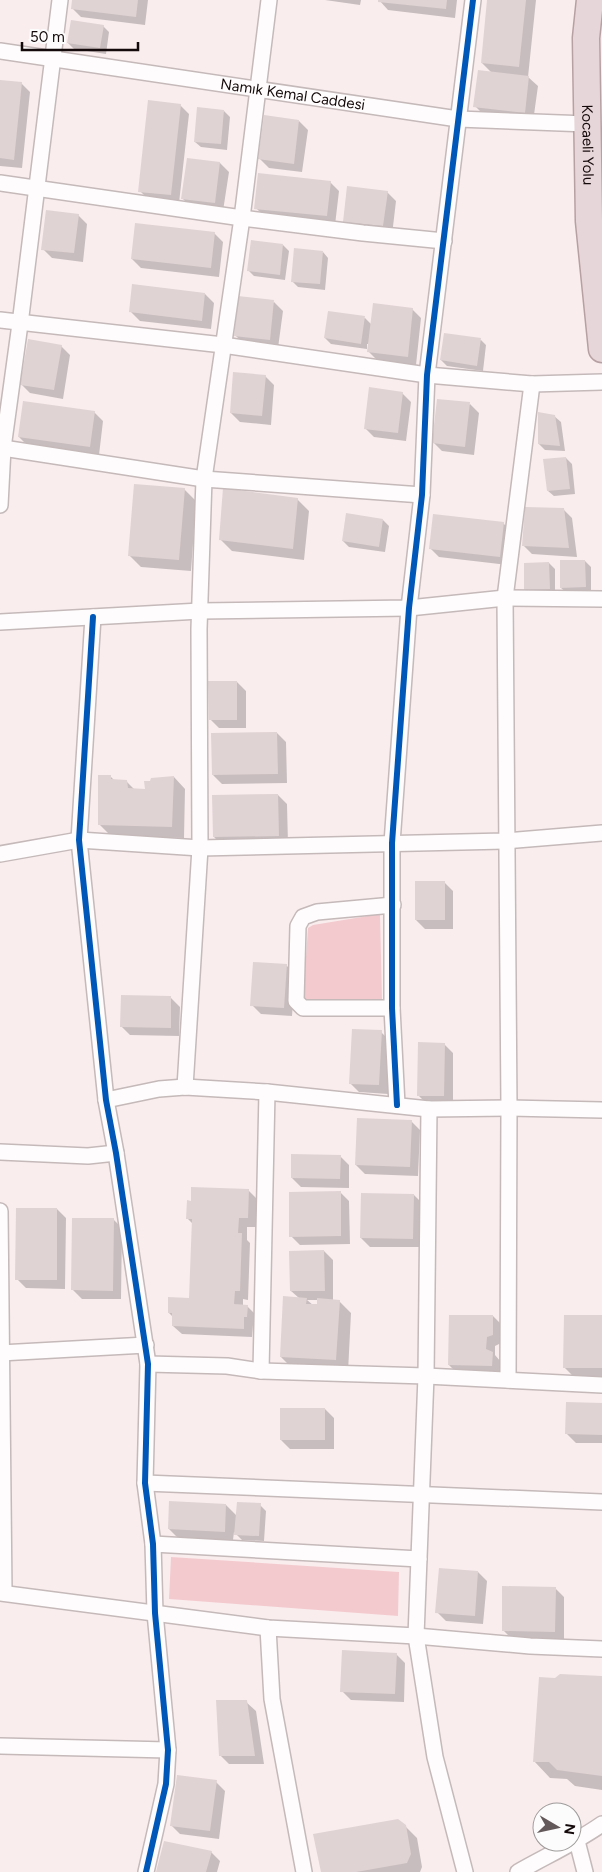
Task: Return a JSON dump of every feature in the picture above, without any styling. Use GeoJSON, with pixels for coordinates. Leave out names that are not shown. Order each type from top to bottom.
{"type":"FeatureCollection","features":[{"type":"Feature","properties":{"kind":"highway","name":"Kocaeli̇ Yolu"},"geometry":{"type":"LineString","coordinates":[[590,0],[586,38],[590,221],[602,349]]}},
{"type":"Feature","properties":{"kind":"street"},"geometry":{"type":"LineString","coordinates":[[0,506],[3,448],[60,0]]}},
{"type":"Feature","properties":{"kind":"street"},"geometry":{"type":"LineString","coordinates":[[185,1087],[200,848],[200,611],[204,479],[242,218],[269,0]]}},
{"type":"Feature","properties":{"kind":"street"},"geometry":{"type":"LineString","coordinates":[[397,1105],[392,1008],[392,843],[409,608],[422,494],[427,375],[473,0]]}},
{"type":"Feature","properties":{"kind":"street","name":"Namık Kemal Caddesi"},"geometry":{"type":"LineString","coordinates":[[0,51],[458,119],[587,124]]}},
{"type":"Feature","properties":{"kind":"street"},"geometry":{"type":"LineString","coordinates":[[0,184],[242,218],[363,233],[444,240]]}},
{"type":"Feature","properties":{"kind":"street"},"geometry":{"type":"LineString","coordinates":[[0,320],[20,324],[223,345],[427,375],[532,384],[602,382]]}},
{"type":"Feature","properties":{"kind":"street"},"geometry":{"type":"LineString","coordinates":[[508,1380],[509,1108],[505,598],[532,384]]}},
{"type":"Feature","properties":{"kind":"street"},"geometry":{"type":"LineString","coordinates":[[3,448],[204,479],[422,494]]}},
{"type":"Feature","properties":{"kind":"street"},"geometry":{"type":"LineString","coordinates":[[0,622],[200,611],[409,608],[505,598],[602,599]]}},
{"type":"Feature","properties":{"kind":"street"},"geometry":{"type":"LineString","coordinates":[[93,617],[80,840],[106,1100],[116,1153],[148,1364],[145,1483],[153,1544],[155,1612],[168,1750],[166,1784],[146,1872]]}},
{"type":"Feature","properties":{"kind":"street"},"geometry":{"type":"LineString","coordinates":[[0,854],[80,840],[200,848],[506,841],[602,833]]}},
{"type":"Feature","properties":{"kind":"street"},"geometry":{"type":"LineString","coordinates":[[392,1008],[303,1008],[296,1001],[298,926],[303,917],[317,912],[393,905]]}},
{"type":"Feature","properties":{"kind":"street"},"geometry":{"type":"LineString","coordinates":[[106,1100],[159,1089],[185,1087],[267,1092],[429,1109],[602,1110]]}},
{"type":"Feature","properties":{"kind":"street"},"geometry":{"type":"LineString","coordinates":[[262,1371],[267,1092]]}},
{"type":"Feature","properties":{"kind":"street"},"geometry":{"type":"LineString","coordinates":[[429,1109],[426,1376],[416,1636],[435,1757],[465,1872]]}},
{"type":"Feature","properties":{"kind":"street"},"geometry":{"type":"LineString","coordinates":[[0,1152],[88,1156],[116,1153]]}},
{"type":"Feature","properties":{"kind":"street"},"geometry":{"type":"LineString","coordinates":[[0,1211],[2,1593],[268,1628],[416,1636],[530,1646],[602,1649]]}},
{"type":"Feature","properties":{"kind":"street"},"geometry":{"type":"LineString","coordinates":[[1,1353],[146,1345]]}},
{"type":"Feature","properties":{"kind":"street"},"geometry":{"type":"LineString","coordinates":[[148,1364],[227,1366],[262,1371],[426,1376],[602,1385]]}},
{"type":"Feature","properties":{"kind":"street"},"geometry":{"type":"LineString","coordinates":[[145,1483],[602,1502]]}},
{"type":"Feature","properties":{"kind":"street"},"geometry":{"type":"LineString","coordinates":[[153,1544],[419,1559]]}},
{"type":"Feature","properties":{"kind":"street"},"geometry":{"type":"LineString","coordinates":[[268,1628],[272,1699],[304,1872]]}},
{"type":"Feature","properties":{"kind":"street"},"geometry":{"type":"LineString","coordinates":[[0,1746],[168,1750]]}},
{"type":"Feature","properties":{"kind":"street"},"geometry":{"type":"LineString","coordinates":[[582,1838],[602,1824]]}},
{"type":"Feature","properties":{"kind":"street"},"geometry":{"type":"LineString","coordinates":[[518,1872],[555,1852]]}},
{"type":"Feature","properties":{"kind":"street"},"geometry":{"type":"LineString","coordinates":[[580,1852],[585,1872]]}},
{"type":"Feature","properties":{"kind":"shaded area"},"geometry":{"type":"Polygon","coordinates":[[[380,914],[382,1000],[303,1000],[308,928],[313,925],[380,914]]]}},
{"type":"Feature","properties":{"kind":"shaded area"},"geometry":{"type":"Polygon","coordinates":[[[171,1557],[399,1572],[398,1616],[169,1599],[171,1557]]]}},
{"type":"Feature","properties":{"kind":"building"},"geometry":{"type":"Polygon","coordinates":[[[72,0],[138,0],[136,17],[71,9],[72,0]]]}},
{"type":"Feature","properties":{"kind":"building"},"geometry":{"type":"Polygon","coordinates":[[[378,0],[447,0],[446,9],[378,2],[378,0]]]}},
{"type":"Feature","properties":{"kind":"building"},"geometry":{"type":"Polygon","coordinates":[[[487,0],[526,0],[519,67],[481,63],[487,0]]]}},
{"type":"Feature","properties":{"kind":"building"},"geometry":{"type":"Polygon","coordinates":[[[71,20],[104,25],[100,48],[67,43],[71,20]]]}},
{"type":"Feature","properties":{"kind":"building"},"geometry":{"type":"Polygon","coordinates":[[[478,70],[529,76],[525,113],[473,107],[478,70]]]}},
{"type":"Feature","properties":{"kind":"building"},"geometry":{"type":"Polygon","coordinates":[[[0,80],[22,82],[14,160],[0,158],[0,80]]]}},
{"type":"Feature","properties":{"kind":"building"},"geometry":{"type":"Polygon","coordinates":[[[148,100],[181,104],[171,195],[138,192],[148,100]]]}},
{"type":"Feature","properties":{"kind":"building"},"geometry":{"type":"Polygon","coordinates":[[[197,107],[224,110],[221,144],[194,142],[197,107]]]}},
{"type":"Feature","properties":{"kind":"building"},"geometry":{"type":"Polygon","coordinates":[[[264,115],[299,120],[294,164],[258,159],[264,115]]]}},
{"type":"Feature","properties":{"kind":"building"},"geometry":{"type":"Polygon","coordinates":[[[187,158],[220,162],[215,203],[181,199],[187,158]]]}},
{"type":"Feature","properties":{"kind":"building"},"geometry":{"type":"Polygon","coordinates":[[[258,173],[331,181],[327,216],[254,209],[258,173]]]}},
{"type":"Feature","properties":{"kind":"building"},"geometry":{"type":"Polygon","coordinates":[[[347,186],[388,191],[383,226],[343,222],[347,186]]]}},
{"type":"Feature","properties":{"kind":"building"},"geometry":{"type":"Polygon","coordinates":[[[46,210],[79,214],[74,253],[41,250],[46,210]]]}},
{"type":"Feature","properties":{"kind":"building"},"geometry":{"type":"Polygon","coordinates":[[[135,223],[215,232],[211,268],[131,259],[135,223]]]}},
{"type":"Feature","properties":{"kind":"building"},"geometry":{"type":"Polygon","coordinates":[[[251,240],[283,244],[280,275],[247,271],[251,240]]]}},
{"type":"Feature","properties":{"kind":"building"},"geometry":{"type":"Polygon","coordinates":[[[294,248],[323,251],[320,284],[291,282],[294,248]]]}},
{"type":"Feature","properties":{"kind":"building"},"geometry":{"type":"Polygon","coordinates":[[[132,284],[205,293],[202,321],[129,312],[132,284]]]}},
{"type":"Feature","properties":{"kind":"building"},"geometry":{"type":"Polygon","coordinates":[[[238,296],[274,300],[270,340],[234,336],[238,296]]]}},
{"type":"Feature","properties":{"kind":"building"},"geometry":{"type":"Polygon","coordinates":[[[373,303],[413,308],[408,357],[367,352],[373,303]]]}},
{"type":"Feature","properties":{"kind":"building"},"geometry":{"type":"Polygon","coordinates":[[[328,311],[365,316],[361,344],[324,338],[328,311]]]}},
{"type":"Feature","properties":{"kind":"building"},"geometry":{"type":"Polygon","coordinates":[[[444,333],[481,338],[477,366],[440,360],[444,333]]]}},
{"type":"Feature","properties":{"kind":"building"},"geometry":{"type":"Polygon","coordinates":[[[28,339],[62,345],[54,390],[20,385],[28,339]]]}},
{"type":"Feature","properties":{"kind":"building"},"geometry":{"type":"Polygon","coordinates":[[[233,372],[266,375],[262,416],[230,413],[233,372]]]}},
{"type":"Feature","properties":{"kind":"building"},"geometry":{"type":"Polygon","coordinates":[[[369,387],[403,392],[398,433],[364,429],[369,387]]]}},
{"type":"Feature","properties":{"kind":"building"},"geometry":{"type":"Polygon","coordinates":[[[437,399],[470,402],[465,447],[432,443],[437,399]]]}},
{"type":"Feature","properties":{"kind":"building"},"geometry":{"type":"Polygon","coordinates":[[[23,401],[95,411],[90,447],[18,437],[23,401]]]}},
{"type":"Feature","properties":{"kind":"building"},"geometry":{"type":"Polygon","coordinates":[[[538,412],[555,415],[560,446],[538,444],[538,412]]]}},
{"type":"Feature","properties":{"kind":"building"},"geometry":{"type":"Polygon","coordinates":[[[566,457],[570,489],[547,491],[543,459],[566,457]]]}},
{"type":"Feature","properties":{"kind":"building"},"geometry":{"type":"Polygon","coordinates":[[[134,484],[185,488],[179,560],[128,556],[134,484]]]}},
{"type":"Feature","properties":{"kind":"building"},"geometry":{"type":"Polygon","coordinates":[[[223,488],[298,498],[293,549],[219,540],[223,488]]]}},
{"type":"Feature","properties":{"kind":"building"},"geometry":{"type":"Polygon","coordinates":[[[525,507],[564,508],[569,548],[522,546],[525,507]]]}},
{"type":"Feature","properties":{"kind":"building"},"geometry":{"type":"Polygon","coordinates":[[[346,513],[383,519],[379,547],[342,541],[346,513]]]}},
{"type":"Feature","properties":{"kind":"building"},"geometry":{"type":"Polygon","coordinates":[[[433,514],[504,522],[500,557],[429,549],[433,514]]]}},
{"type":"Feature","properties":{"kind":"building"},"geometry":{"type":"Polygon","coordinates":[[[560,560],[585,560],[586,587],[560,588],[560,560]]]}},
{"type":"Feature","properties":{"kind":"building"},"geometry":{"type":"Polygon","coordinates":[[[549,562],[550,589],[524,590],[524,563],[549,562]]]}},
{"type":"Feature","properties":{"kind":"building"},"geometry":{"type":"Polygon","coordinates":[[[208,681],[237,681],[237,720],[209,720],[208,681]]]}},
{"type":"Feature","properties":{"kind":"building"},"geometry":{"type":"Polygon","coordinates":[[[277,732],[278,774],[212,775],[211,733],[277,732]]]}},
{"type":"Feature","properties":{"kind":"building"},"geometry":{"type":"Polygon","coordinates":[[[98,775],[111,775],[111,779],[127,780],[128,788],[145,789],[144,781],[150,781],[151,778],[174,776],[172,827],[98,825],[98,775]]]}},
{"type":"Feature","properties":{"kind":"building"},"geometry":{"type":"Polygon","coordinates":[[[278,794],[279,836],[213,837],[212,795],[278,794]]]}},
{"type":"Feature","properties":{"kind":"building"},"geometry":{"type":"Polygon","coordinates":[[[415,881],[445,881],[445,920],[415,920],[415,881]]]}},
{"type":"Feature","properties":{"kind":"building"},"geometry":{"type":"Polygon","coordinates":[[[253,962],[287,964],[284,1008],[250,1006],[253,962]]]}},
{"type":"Feature","properties":{"kind":"building"},"geometry":{"type":"Polygon","coordinates":[[[121,995],[171,996],[171,1028],[120,1027],[121,995]]]}},
{"type":"Feature","properties":{"kind":"building"},"geometry":{"type":"Polygon","coordinates":[[[352,1029],[382,1030],[379,1085],[349,1084],[352,1029]]]}},
{"type":"Feature","properties":{"kind":"building"},"geometry":{"type":"Polygon","coordinates":[[[418,1042],[445,1043],[444,1096],[417,1096],[418,1042]]]}},
{"type":"Feature","properties":{"kind":"building"},"geometry":{"type":"Polygon","coordinates":[[[357,1118],[412,1120],[410,1167],[355,1165],[357,1118]]]}},
{"type":"Feature","properties":{"kind":"building"},"geometry":{"type":"Polygon","coordinates":[[[291,1154],[341,1155],[340,1179],[291,1178],[291,1154]]]}},
{"type":"Feature","properties":{"kind":"building"},"geometry":{"type":"Polygon","coordinates":[[[191,1187],[249,1189],[248,1218],[239,1218],[238,1233],[242,1233],[240,1291],[235,1291],[234,1304],[248,1305],[247,1317],[244,1317],[244,1329],[172,1326],[172,1313],[168,1313],[168,1297],[189,1298],[192,1219],[186,1219],[187,1200],[191,1201],[191,1187]]]}},
{"type":"Feature","properties":{"kind":"building"},"geometry":{"type":"Polygon","coordinates":[[[341,1191],[341,1236],[289,1237],[289,1192],[341,1191]]]}},
{"type":"Feature","properties":{"kind":"building"},"geometry":{"type":"Polygon","coordinates":[[[361,1193],[414,1194],[413,1239],[360,1238],[361,1193]]]}},
{"type":"Feature","properties":{"kind":"building"},"geometry":{"type":"Polygon","coordinates":[[[16,1208],[57,1208],[57,1280],[15,1280],[16,1208]]]}},
{"type":"Feature","properties":{"kind":"building"},"geometry":{"type":"Polygon","coordinates":[[[72,1218],[114,1218],[113,1291],[71,1290],[72,1218]]]}},
{"type":"Feature","properties":{"kind":"building"},"geometry":{"type":"Polygon","coordinates":[[[324,1250],[325,1291],[290,1291],[289,1251],[324,1250]]]}},
{"type":"Feature","properties":{"kind":"building"},"geometry":{"type":"Polygon","coordinates":[[[283,1296],[307,1298],[306,1304],[317,1304],[317,1298],[340,1300],[336,1360],[280,1357],[283,1296]]]}},
{"type":"Feature","properties":{"kind":"building"},"geometry":{"type":"Polygon","coordinates":[[[449,1315],[493,1315],[493,1335],[487,1337],[486,1349],[493,1352],[492,1366],[448,1365],[449,1315]]]}},
{"type":"Feature","properties":{"kind":"building"},"geometry":{"type":"Polygon","coordinates":[[[564,1315],[602,1315],[602,1368],[563,1368],[564,1315]]]}},
{"type":"Feature","properties":{"kind":"building"},"geometry":{"type":"Polygon","coordinates":[[[566,1402],[602,1403],[602,1435],[565,1434],[566,1402]]]}},
{"type":"Feature","properties":{"kind":"building"},"geometry":{"type":"Polygon","coordinates":[[[280,1408],[325,1408],[325,1440],[280,1440],[280,1408]]]}},
{"type":"Feature","properties":{"kind":"building"},"geometry":{"type":"Polygon","coordinates":[[[169,1501],[226,1504],[225,1532],[168,1529],[169,1501]]]}},
{"type":"Feature","properties":{"kind":"building"},"geometry":{"type":"Polygon","coordinates":[[[237,1502],[261,1503],[259,1536],[234,1535],[237,1502]]]}},
{"type":"Feature","properties":{"kind":"building"},"geometry":{"type":"Polygon","coordinates":[[[439,1568],[478,1571],[475,1616],[435,1613],[439,1568]]]}},
{"type":"Feature","properties":{"kind":"building"},"geometry":{"type":"Polygon","coordinates":[[[502,1586],[556,1587],[555,1632],[502,1631],[502,1586]]]}},
{"type":"Feature","properties":{"kind":"building"},"geometry":{"type":"Polygon","coordinates":[[[342,1650],[397,1653],[395,1694],[340,1692],[342,1650]]]}},
{"type":"Feature","properties":{"kind":"building"},"geometry":{"type":"Polygon","coordinates":[[[560,1674],[602,1676],[602,1776],[557,1770],[549,1762],[533,1762],[539,1677],[555,1678],[560,1674]]]}},
{"type":"Feature","properties":{"kind":"building"},"geometry":{"type":"Polygon","coordinates":[[[216,1700],[247,1700],[255,1756],[219,1756],[216,1700]]]}},
{"type":"Feature","properties":{"kind":"building"},"geometry":{"type":"Polygon","coordinates":[[[177,1775],[217,1780],[210,1831],[170,1826],[177,1775]]]}},
{"type":"Feature","properties":{"kind":"building"},"geometry":{"type":"Polygon","coordinates":[[[398,1819],[406,1825],[411,1854],[407,1863],[356,1872],[321,1872],[313,1834],[398,1819]]]}},
{"type":"Feature","properties":{"kind":"building"},"geometry":{"type":"Polygon","coordinates":[[[164,1841],[212,1851],[206,1872],[156,1872],[164,1841]]]}},
{"type":"Feature","properties":{"kind":"cycle path"},"geometry":{"type":"LineString","coordinates":[[397,1105],[392,1008],[392,843],[409,608],[422,495],[427,375],[473,0]]}},
{"type":"Feature","properties":{"kind":"cycle path"},"geometry":{"type":"LineString","coordinates":[[93,617],[79,840],[106,1100],[116,1153],[148,1364],[145,1483],[153,1544],[155,1613],[168,1750],[166,1784],[146,1872]]}}]}
